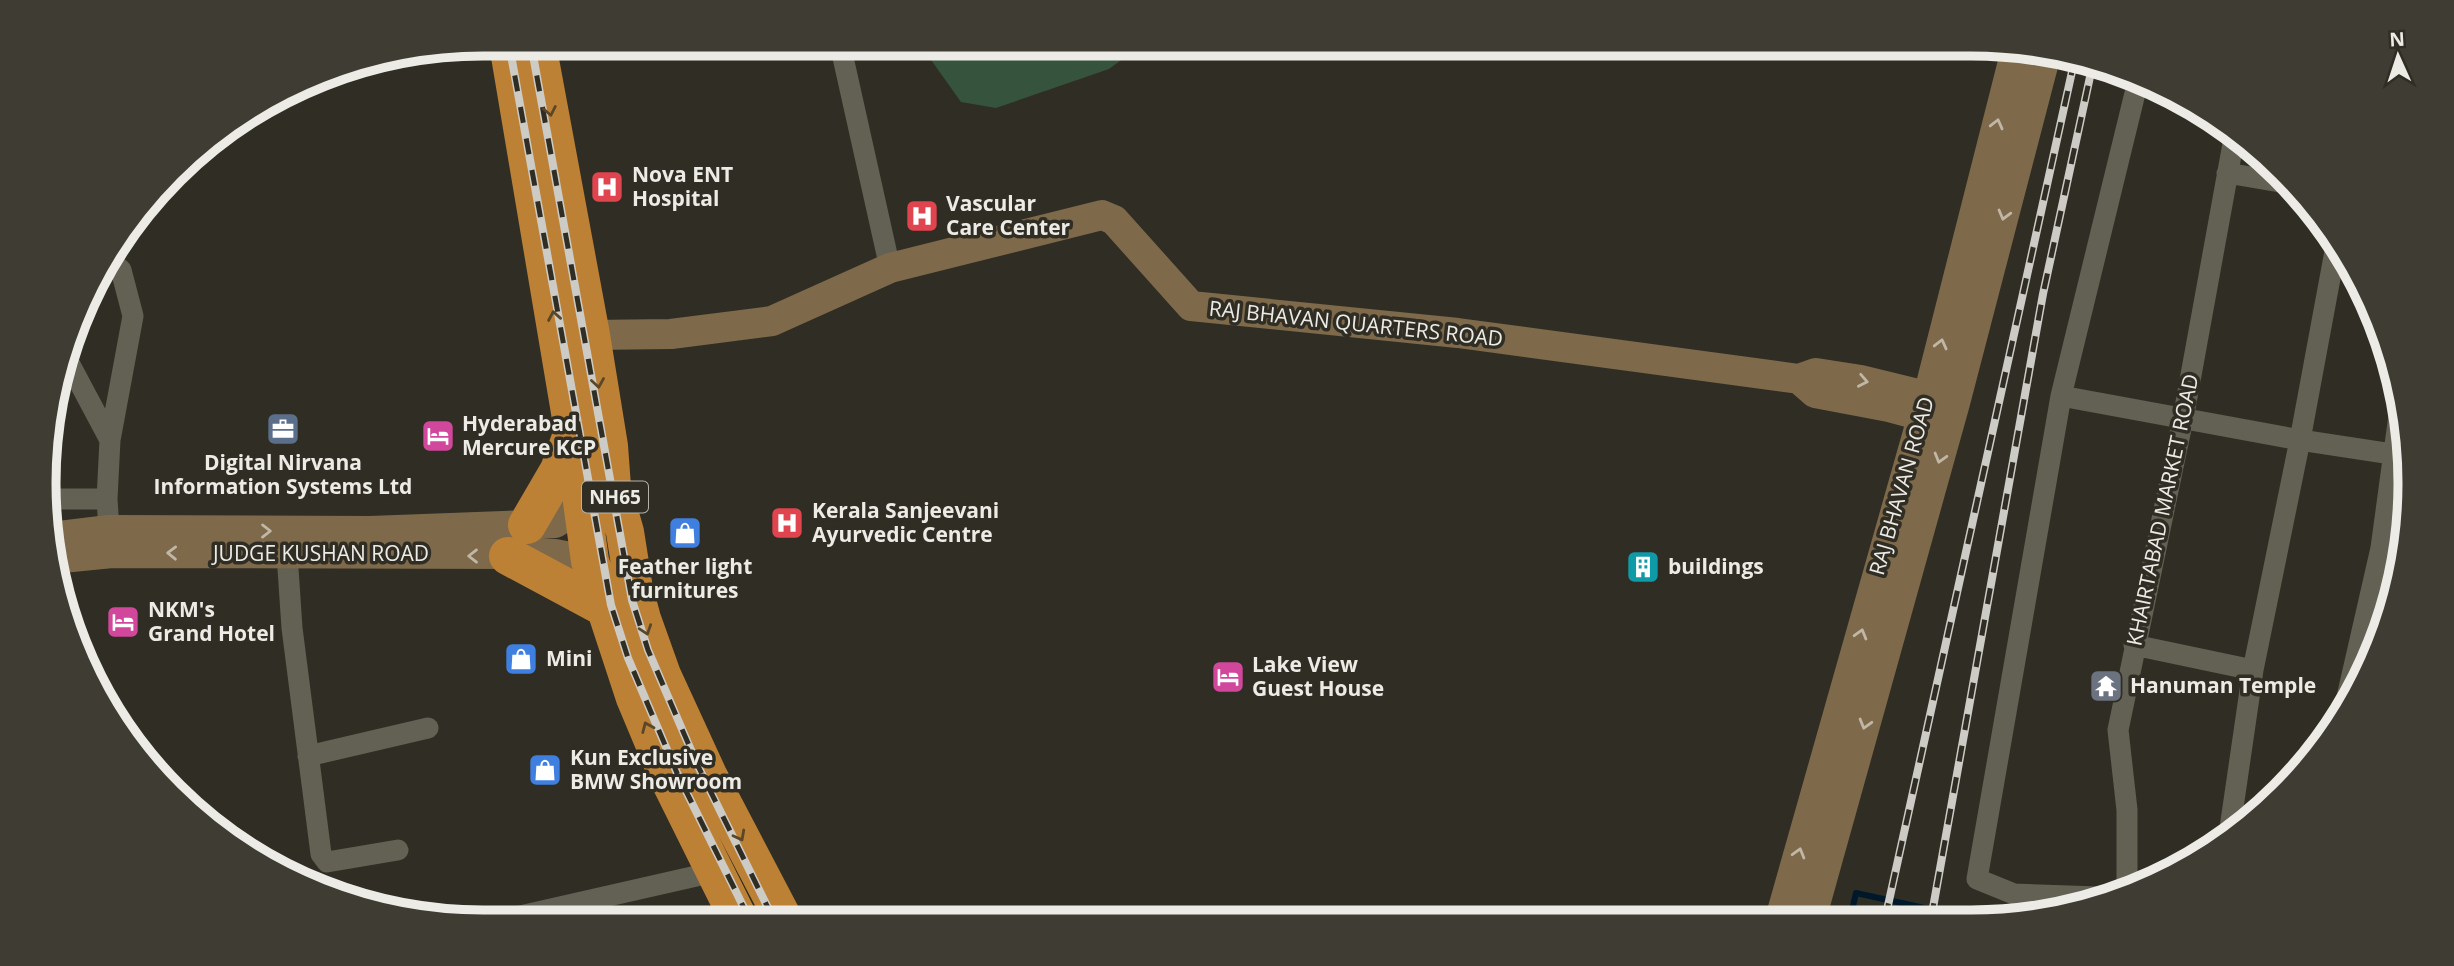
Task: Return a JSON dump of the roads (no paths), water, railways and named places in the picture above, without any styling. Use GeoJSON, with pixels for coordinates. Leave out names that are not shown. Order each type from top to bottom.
{"type":"FeatureCollection","features":[{"type":"Feature","properties":{"kind":"highway","name":"NH65"},"geometry":{"type":"LineString","coordinates":[[510,56],[573,433],[543,528],[572,558],[605,608],[635,698],[669,779],[734,910]]}},
{"type":"Feature","properties":{"kind":"highway","name":"NH65"},"geometry":{"type":"LineString","coordinates":[[539,56],[591,335],[612,487],[625,532],[642,619],[662,675],[702,763],[776,910]]}},
{"type":"Feature","properties":{"kind":"highway"},"geometry":{"type":"LineString","coordinates":[[573,433],[559,470],[543,528],[605,608]]}},
{"type":"Feature","properties":{"kind":"main road","name":"RAJ BHAVAN ROAD"},"geometry":{"type":"LineString","coordinates":[[1813,910],[1939,410],[2014,59]]}},
{"type":"Feature","properties":{"kind":"main road","name":"RAJ BHAVAN ROAD"},"geometry":{"type":"LineString","coordinates":[[1783,910],[1939,410],[2043,62]]}},
{"type":"Feature","properties":{"kind":"main road","name":"RAJ BHAVAN QUARTERS ROAD"},"geometry":{"type":"LineString","coordinates":[[591,335],[671,334],[772,321],[890,268],[1102,215],[1114,220],[1191,306],[1458,333],[1799,379],[1815,393],[1889,407],[1939,410]]}},
{"type":"Feature","properties":{"kind":"main road","name":"JUDGE KUSHAN ROAD"},"geometry":{"type":"LineString","coordinates":[[63,558],[112,552],[287,554],[543,528]]}},
{"type":"Feature","properties":{"kind":"main road","name":"JUDGE KUSHAN ROAD"},"geometry":{"type":"LineString","coordinates":[[60,536],[108,530],[370,531],[543,528],[572,558]]}},
{"type":"Feature","properties":{"kind":"street"},"geometry":{"type":"LineString","coordinates":[[843,56],[890,268]]}},
{"type":"Feature","properties":{"kind":"street"},"geometry":{"type":"LineString","coordinates":[[2077,896],[2014,894],[1976,879],[2061,396],[2136,90]]}},
{"type":"Feature","properties":{"kind":"street","name":"KHAIRTABAD MARKET ROAD"},"geometry":{"type":"LineString","coordinates":[[2127,880],[2127,810],[2118,730],[2183,419],[2233,145]]}},
{"type":"Feature","properties":{"kind":"street"},"geometry":{"type":"LineString","coordinates":[[2227,173],[2273,181]]}},
{"type":"Feature","properties":{"kind":"street"},"geometry":{"type":"LineString","coordinates":[[2231,822],[2253,670],[2334,258]]}},
{"type":"Feature","properties":{"kind":"street"},"geometry":{"type":"LineString","coordinates":[[108,530],[110,440],[132,316],[121,270],[115,265]]}},
{"type":"Feature","properties":{"kind":"street"},"geometry":{"type":"LineString","coordinates":[[72,369],[110,440]]}},
{"type":"Feature","properties":{"kind":"street"},"geometry":{"type":"LineString","coordinates":[[2061,396],[2397,456]]}},
{"type":"Feature","properties":{"kind":"street"},"geometry":{"type":"LineString","coordinates":[[2352,676],[2397,468]]}},
{"type":"Feature","properties":{"kind":"street"},"geometry":{"type":"LineString","coordinates":[[57,499],[107,499]]}},
{"type":"Feature","properties":{"kind":"street"},"geometry":{"type":"LineString","coordinates":[[287,554],[292,628],[321,854],[327,862],[398,850]]}},
{"type":"Feature","properties":{"kind":"street"},"geometry":{"type":"LineString","coordinates":[[2134,645],[2253,670]]}},
{"type":"Feature","properties":{"kind":"street"},"geometry":{"type":"LineString","coordinates":[[309,756],[428,728]]}},
{"type":"Feature","properties":{"kind":"street"},"geometry":{"type":"LineString","coordinates":[[547,910],[715,872]]}},
{"type":"Feature","properties":{"kind":"waterway"},"geometry":{"type":"LineString","coordinates":[[1852,910],[1856,893],[1934,910]]}},
{"type":"Feature","properties":{"kind":"railway"},"geometry":{"type":"LineString","coordinates":[[511,56],[611,605],[628,658],[677,773],[745,910]]}},
{"type":"Feature","properties":{"kind":"railway"},"geometry":{"type":"LineString","coordinates":[[533,56],[632,600],[648,650],[697,764],[769,910]]}},
{"type":"Feature","properties":{"kind":"railway"},"geometry":{"type":"LineString","coordinates":[[1887,910],[2073,69]]}},
{"type":"Feature","properties":{"kind":"railway"},"geometry":{"type":"LineString","coordinates":[[1933,910],[2043,294],[2091,74]]}},
{"type":"Feature","properties":{"kind":"place","name":"Nova ENT Hospital"},"geometry":{"type":"Point","coordinates":[607,187]}},
{"type":"Feature","properties":{"kind":"place","name":"Vascular Care Center"},"geometry":{"type":"Point","coordinates":[922,216]}},
{"type":"Feature","properties":{"kind":"place","name":"Digital Nirvana Information Systems Ltd"},"geometry":{"type":"Point","coordinates":[283,429]}},
{"type":"Feature","properties":{"kind":"place","name":"Hyderabad Mercure KCP"},"geometry":{"type":"Point","coordinates":[438,436]}},
{"type":"Feature","properties":{"kind":"place","name":"Kerala Sanjeevani Ayurvedic Centre"},"geometry":{"type":"Point","coordinates":[787,523]}},
{"type":"Feature","properties":{"kind":"place","name":"Feather light furnitures"},"geometry":{"type":"Point","coordinates":[685,533]}},
{"type":"Feature","properties":{"kind":"place","name":"buildings"},"geometry":{"type":"Point","coordinates":[1643,567]}},
{"type":"Feature","properties":{"kind":"place","name":"NKM's Grand Hotel"},"geometry":{"type":"Point","coordinates":[123,622]}},
{"type":"Feature","properties":{"kind":"place","name":"Mini"},"geometry":{"type":"Point","coordinates":[521,659]}},
{"type":"Feature","properties":{"kind":"place","name":"Lake View Guest House"},"geometry":{"type":"Point","coordinates":[1228,677]}},
{"type":"Feature","properties":{"kind":"place","name":"Hanuman Temple"},"geometry":{"type":"Point","coordinates":[2106,686]}},
{"type":"Feature","properties":{"kind":"place","name":"Kun Exclusive BMW Showroom"},"geometry":{"type":"Point","coordinates":[545,770]}}]}
